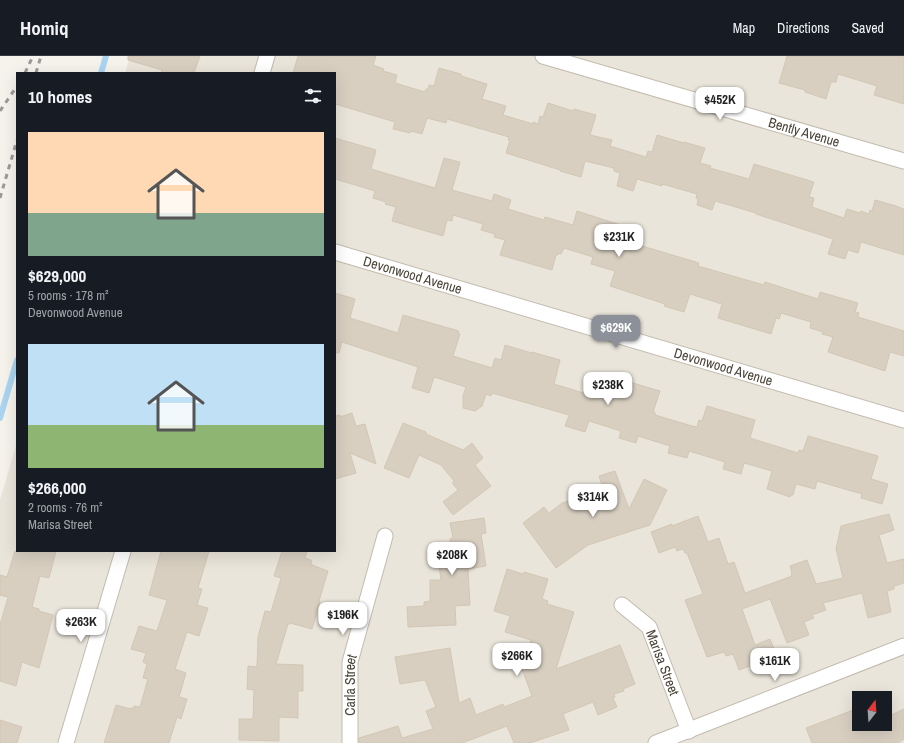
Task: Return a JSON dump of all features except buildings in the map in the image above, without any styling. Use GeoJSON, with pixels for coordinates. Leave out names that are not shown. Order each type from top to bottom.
{"type":"FeatureCollection","features":[{"type":"Feature","properties":{"kind":"street"},"geometry":{"type":"LineString","coordinates":[[262,72],[267,56]]}},
{"type":"Feature","properties":{"kind":"street","name":"Bently Avenue"},"geometry":{"type":"LineString","coordinates":[[543,56],[904,161]]}},
{"type":"Feature","properties":{"kind":"street","name":"Devonwood Avenue"},"geometry":{"type":"LineString","coordinates":[[336,252],[904,420]]}},
{"type":"Feature","properties":{"kind":"street","name":"Carla Street"},"geometry":{"type":"LineString","coordinates":[[350,743],[350,662],[385,536]]}},
{"type":"Feature","properties":{"kind":"street"},"geometry":{"type":"LineString","coordinates":[[66,743],[123,552]]}},
{"type":"Feature","properties":{"kind":"street","name":"Marisa Street"},"geometry":{"type":"LineString","coordinates":[[622,605],[649,627],[689,730]]}},
{"type":"Feature","properties":{"kind":"street"},"geometry":{"type":"LineString","coordinates":[[656,743],[904,646]]}},
{"type":"Feature","properties":{"kind":"shaded area"},"geometry":{"type":"Polygon","coordinates":[[[130,56],[904,56],[904,743],[0,743],[0,500],[16,445],[16,552],[336,552],[336,72],[125,72],[130,56]]]}},
{"type":"Feature","properties":{"kind":"waterway"},"geometry":{"type":"LineString","coordinates":[[101,72],[106,56]]}},
{"type":"Feature","properties":{"kind":"waterway"},"geometry":{"type":"LineString","coordinates":[[0,418],[16,363]]}},
{"type":"Feature","properties":{"kind":"railway"},"geometry":{"type":"LineString","coordinates":[[25,72],[33,56]]}},
{"type":"Feature","properties":{"kind":"railway"},"geometry":{"type":"LineString","coordinates":[[36,72],[41,56]]}},
{"type":"Feature","properties":{"kind":"railway"},"geometry":{"type":"LineString","coordinates":[[0,111],[16,87]]}},
{"type":"Feature","properties":{"kind":"railway"},"geometry":{"type":"LineString","coordinates":[[0,198],[16,143]]}}]}
